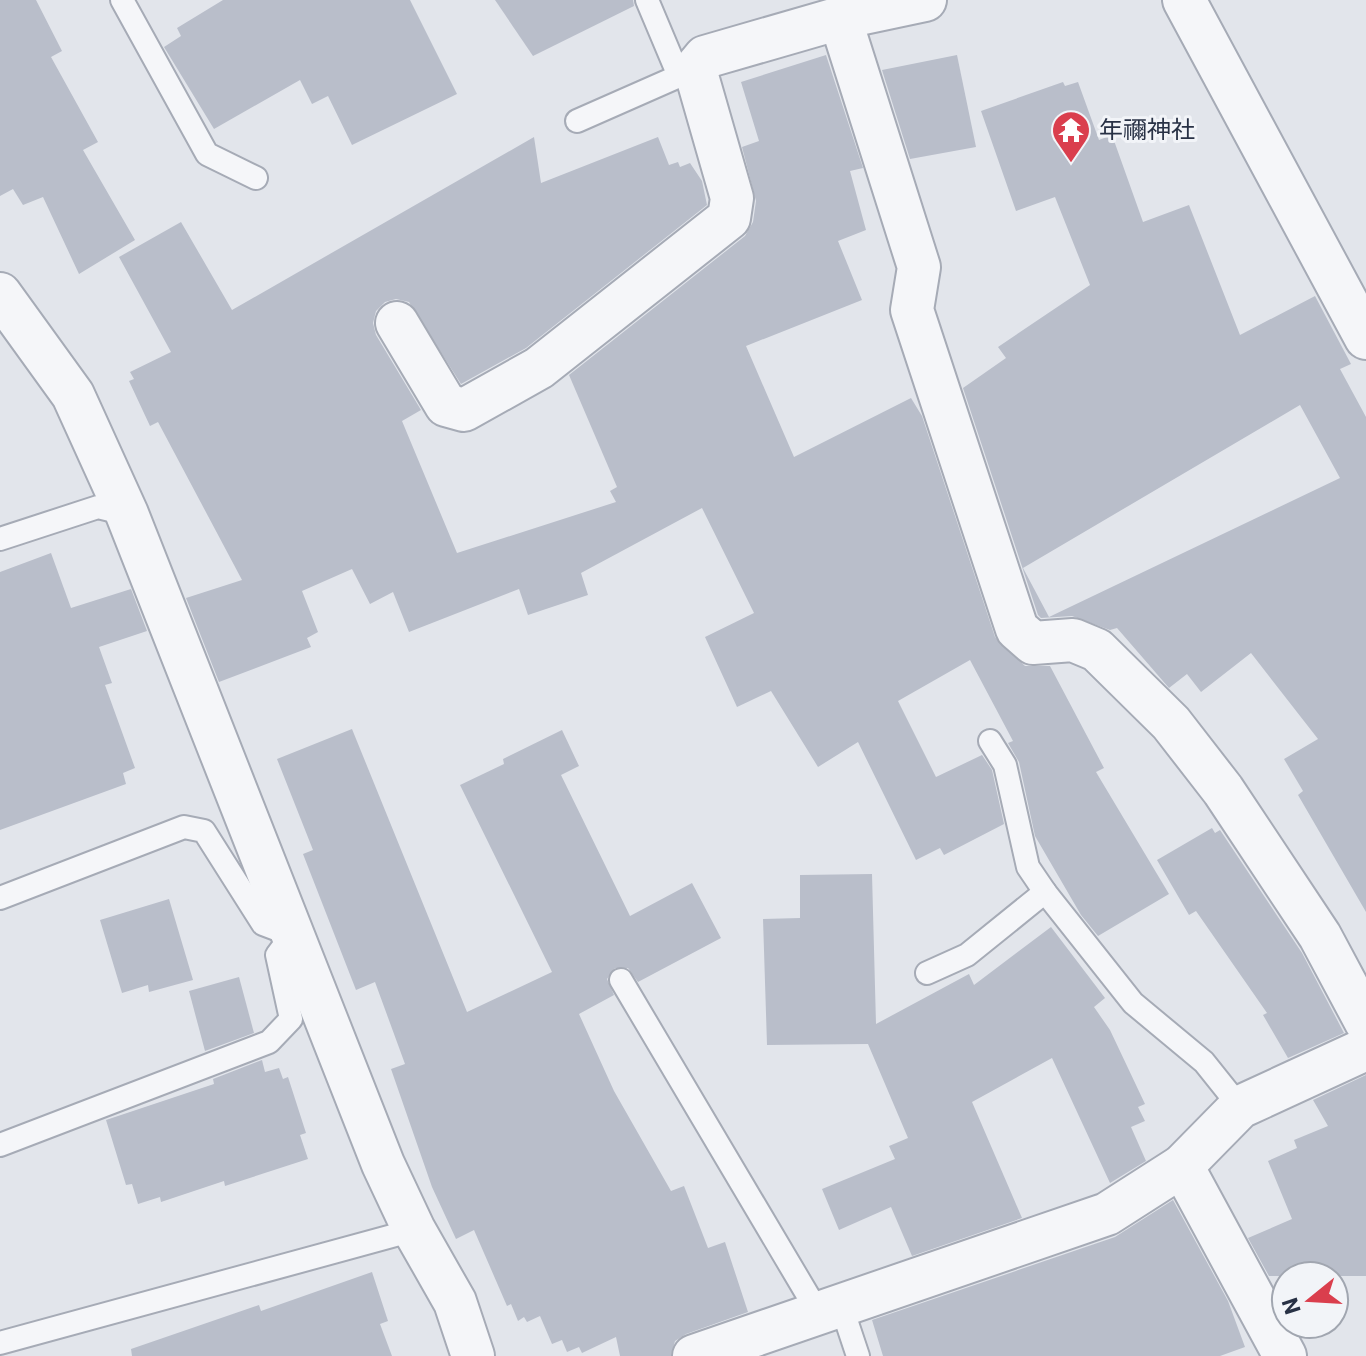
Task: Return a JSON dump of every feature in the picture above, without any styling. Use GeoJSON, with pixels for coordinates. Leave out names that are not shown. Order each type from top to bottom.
{"type":"FeatureCollection","features":[{"type":"Feature","properties":{"kind":"street"},"geometry":{"type":"LineString","coordinates":[[397,323],[446,405],[464,410],[539,368],[729,218],[732,198],[687,72],[705,57],[840,18],[925,0]]}},
{"type":"Feature","properties":{"kind":"street"},"geometry":{"type":"LineString","coordinates":[[1184,0],[1366,338]]}},
{"type":"Feature","properties":{"kind":"street"},"geometry":{"type":"LineString","coordinates":[[840,18],[919,267],[912,310],[1017,629],[1033,643],[1073,640],[1097,650],[1171,723],[1223,790],[1320,936],[1366,1022]]}},
{"type":"Feature","properties":{"kind":"street"},"geometry":{"type":"LineString","coordinates":[[0,294],[16,329],[73,395],[127,514],[383,1164],[414,1230],[455,1302],[473,1356]]}},
{"type":"Feature","properties":{"kind":"street"},"geometry":{"type":"LineString","coordinates":[[694,1356],[1107,1214],[1182,1166],[1240,1107],[1366,1049]]}},
{"type":"Feature","properties":{"kind":"street"},"geometry":{"type":"LineString","coordinates":[[1182,1166],[1285,1356]]}},
{"type":"Feature","properties":{"kind":"lane"},"geometry":{"type":"LineString","coordinates":[[122,0],[207,154],[256,178]]}},
{"type":"Feature","properties":{"kind":"lane"},"geometry":{"type":"LineString","coordinates":[[577,121],[687,72],[647,0]]}},
{"type":"Feature","properties":{"kind":"lane"},"geometry":{"type":"LineString","coordinates":[[0,539],[98,507],[127,514]]}},
{"type":"Feature","properties":{"kind":"lane"},"geometry":{"type":"LineString","coordinates":[[990,741],[1005,765],[1028,867],[1045,892],[1133,1003],[1204,1062],[1240,1107]]}},
{"type":"Feature","properties":{"kind":"lane"},"geometry":{"type":"LineString","coordinates":[[0,898],[184,827],[204,831],[263,924],[292,935],[277,955],[291,1019],[269,1042],[0,1145]]}},
{"type":"Feature","properties":{"kind":"lane"},"geometry":{"type":"LineString","coordinates":[[927,973],[967,955],[1045,892]]}},
{"type":"Feature","properties":{"kind":"lane"},"geometry":{"type":"LineString","coordinates":[[621,980],[858,1356]]}},
{"type":"Feature","properties":{"kind":"lane"},"geometry":{"type":"LineString","coordinates":[[0,1343],[414,1230]]}},
{"type":"Feature","properties":{"kind":"building"},"geometry":{"type":"Polygon","coordinates":[[[0,0],[36,0],[62,51],[51,57],[98,142],[83,150],[135,240],[79,274],[43,197],[23,205],[13,189],[0,196],[0,0]]]}},
{"type":"Feature","properties":{"kind":"building"},"geometry":{"type":"Polygon","coordinates":[[[223,0],[410,0],[457,94],[352,145],[328,96],[312,104],[300,80],[214,129],[164,47],[181,36],[177,28],[223,0]]]}},
{"type":"Feature","properties":{"kind":"building"},"geometry":{"type":"Polygon","coordinates":[[[495,0],[633,0],[634,6],[533,56],[495,0]]]}},
{"type":"Feature","properties":{"kind":"building"},"geometry":{"type":"Polygon","coordinates":[[[826,55],[863,168],[850,171],[866,230],[838,241],[862,300],[746,346],[794,457],[911,398],[922,416],[995,637],[1025,666],[1050,666],[1104,768],[1096,772],[1169,894],[1098,936],[1081,915],[1035,836],[1019,762],[1008,743],[1013,741],[970,660],[898,701],[936,777],[982,755],[992,770],[1004,824],[944,855],[940,848],[916,860],[858,742],[818,767],[771,691],[737,707],[705,637],[754,613],[702,508],[581,573],[588,595],[528,615],[519,589],[409,632],[393,592],[370,604],[352,569],[302,591],[318,632],[307,638],[311,647],[219,682],[186,598],[242,580],[158,422],[150,426],[129,381],[134,379],[130,372],[171,352],[119,257],[181,222],[232,310],[534,137],[541,183],[658,137],[669,165],[678,162],[680,167],[690,163],[702,181],[707,205],[526,348],[461,384],[409,302],[396,299],[385,302],[376,311],[373,323],[376,335],[421,410],[402,421],[457,553],[616,502],[610,491],[617,487],[569,375],[745,236],[753,222],[756,201],[742,147],[759,141],[741,82],[826,55]]]}},
{"type":"Feature","properties":{"kind":"building"},"geometry":{"type":"Polygon","coordinates":[[[957,55],[976,147],[910,159],[882,70],[957,55]]]}},
{"type":"Feature","properties":{"kind":"building"},"geometry":{"type":"Polygon","coordinates":[[[1063,82],[1065,86],[1078,82],[1099,140],[1112,135],[1143,222],[1189,205],[1240,335],[1315,296],[1351,364],[1340,369],[1366,417],[1366,912],[1298,795],[1303,791],[1284,759],[1318,739],[1251,653],[1201,692],[1187,674],[1169,688],[1117,628],[1110,630],[1072,616],[1041,618],[1038,615],[963,388],[1006,358],[998,347],[1090,285],[1055,197],[1016,211],[981,111],[1063,82]],[[1300,405],[1023,568],[1049,617],[1340,478],[1300,405]]]}},
{"type":"Feature","properties":{"kind":"building"},"geometry":{"type":"Polygon","coordinates":[[[51,553],[71,608],[131,589],[147,631],[99,647],[112,683],[105,685],[135,768],[123,773],[126,784],[0,830],[0,572],[51,553]]]}},
{"type":"Feature","properties":{"kind":"building"},"geometry":{"type":"Polygon","coordinates":[[[352,729],[467,1012],[552,972],[460,785],[504,764],[503,759],[562,730],[579,766],[561,775],[630,916],[692,883],[721,938],[638,982],[628,968],[615,968],[607,979],[614,995],[579,1014],[614,1091],[671,1191],[684,1186],[708,1248],[725,1242],[748,1312],[686,1334],[675,1341],[671,1356],[620,1356],[616,1337],[582,1353],[579,1347],[567,1352],[562,1340],[552,1344],[540,1316],[527,1322],[524,1317],[518,1321],[511,1304],[507,1306],[474,1230],[456,1239],[432,1187],[391,1069],[405,1064],[375,982],[356,990],[303,854],[313,850],[277,759],[352,729]]]}},
{"type":"Feature","properties":{"kind":"building"},"geometry":{"type":"Polygon","coordinates":[[[1212,828],[1215,833],[1220,830],[1302,953],[1344,1033],[1288,1058],[1263,1015],[1267,1013],[1196,911],[1189,915],[1157,860],[1212,828]]]}},
{"type":"Feature","properties":{"kind":"building"},"geometry":{"type":"Polygon","coordinates":[[[872,874],[876,1024],[969,974],[974,985],[1051,927],[1105,998],[1094,1007],[1110,1030],[1145,1104],[1138,1107],[1145,1121],[1131,1127],[1146,1161],[1110,1183],[1052,1058],[972,1102],[1022,1218],[912,1256],[891,1207],[839,1230],[822,1189],[895,1159],[889,1146],[908,1138],[868,1044],[767,1045],[763,919],[800,918],[800,875],[872,874]]]}},
{"type":"Feature","properties":{"kind":"building"},"geometry":{"type":"Polygon","coordinates":[[[169,899],[193,980],[149,992],[148,985],[122,993],[100,920],[169,899]]]}},
{"type":"Feature","properties":{"kind":"building"},"geometry":{"type":"Polygon","coordinates":[[[239,977],[254,1033],[205,1051],[189,991],[239,977]]]}},
{"type":"Feature","properties":{"kind":"building"},"geometry":{"type":"Polygon","coordinates":[[[262,1060],[265,1072],[279,1068],[283,1079],[288,1077],[306,1133],[300,1135],[308,1159],[225,1186],[224,1181],[161,1202],[160,1197],[138,1204],[132,1184],[126,1185],[106,1120],[214,1084],[213,1079],[262,1060]]]}},
{"type":"Feature","properties":{"kind":"building"},"geometry":{"type":"Polygon","coordinates":[[[1366,1075],[1366,1276],[1350,1276],[1350,1260],[1270,1260],[1269,1276],[1248,1238],[1292,1219],[1268,1161],[1297,1148],[1294,1140],[1328,1126],[1313,1100],[1366,1075]]]}},
{"type":"Feature","properties":{"kind":"building"},"geometry":{"type":"Polygon","coordinates":[[[1173,1200],[1228,1301],[1245,1347],[1220,1356],[883,1356],[872,1320],[1115,1237],[1173,1200]]]}},
{"type":"Feature","properties":{"kind":"building"},"geometry":{"type":"Polygon","coordinates":[[[372,1272],[388,1321],[380,1324],[392,1356],[132,1356],[131,1349],[259,1305],[261,1311],[372,1272]]]}},
{"type":"Feature","properties":{"kind":"place","name":"年禰神社"},"geometry":{"type":"Point","coordinates":[1071,164]}}]}
